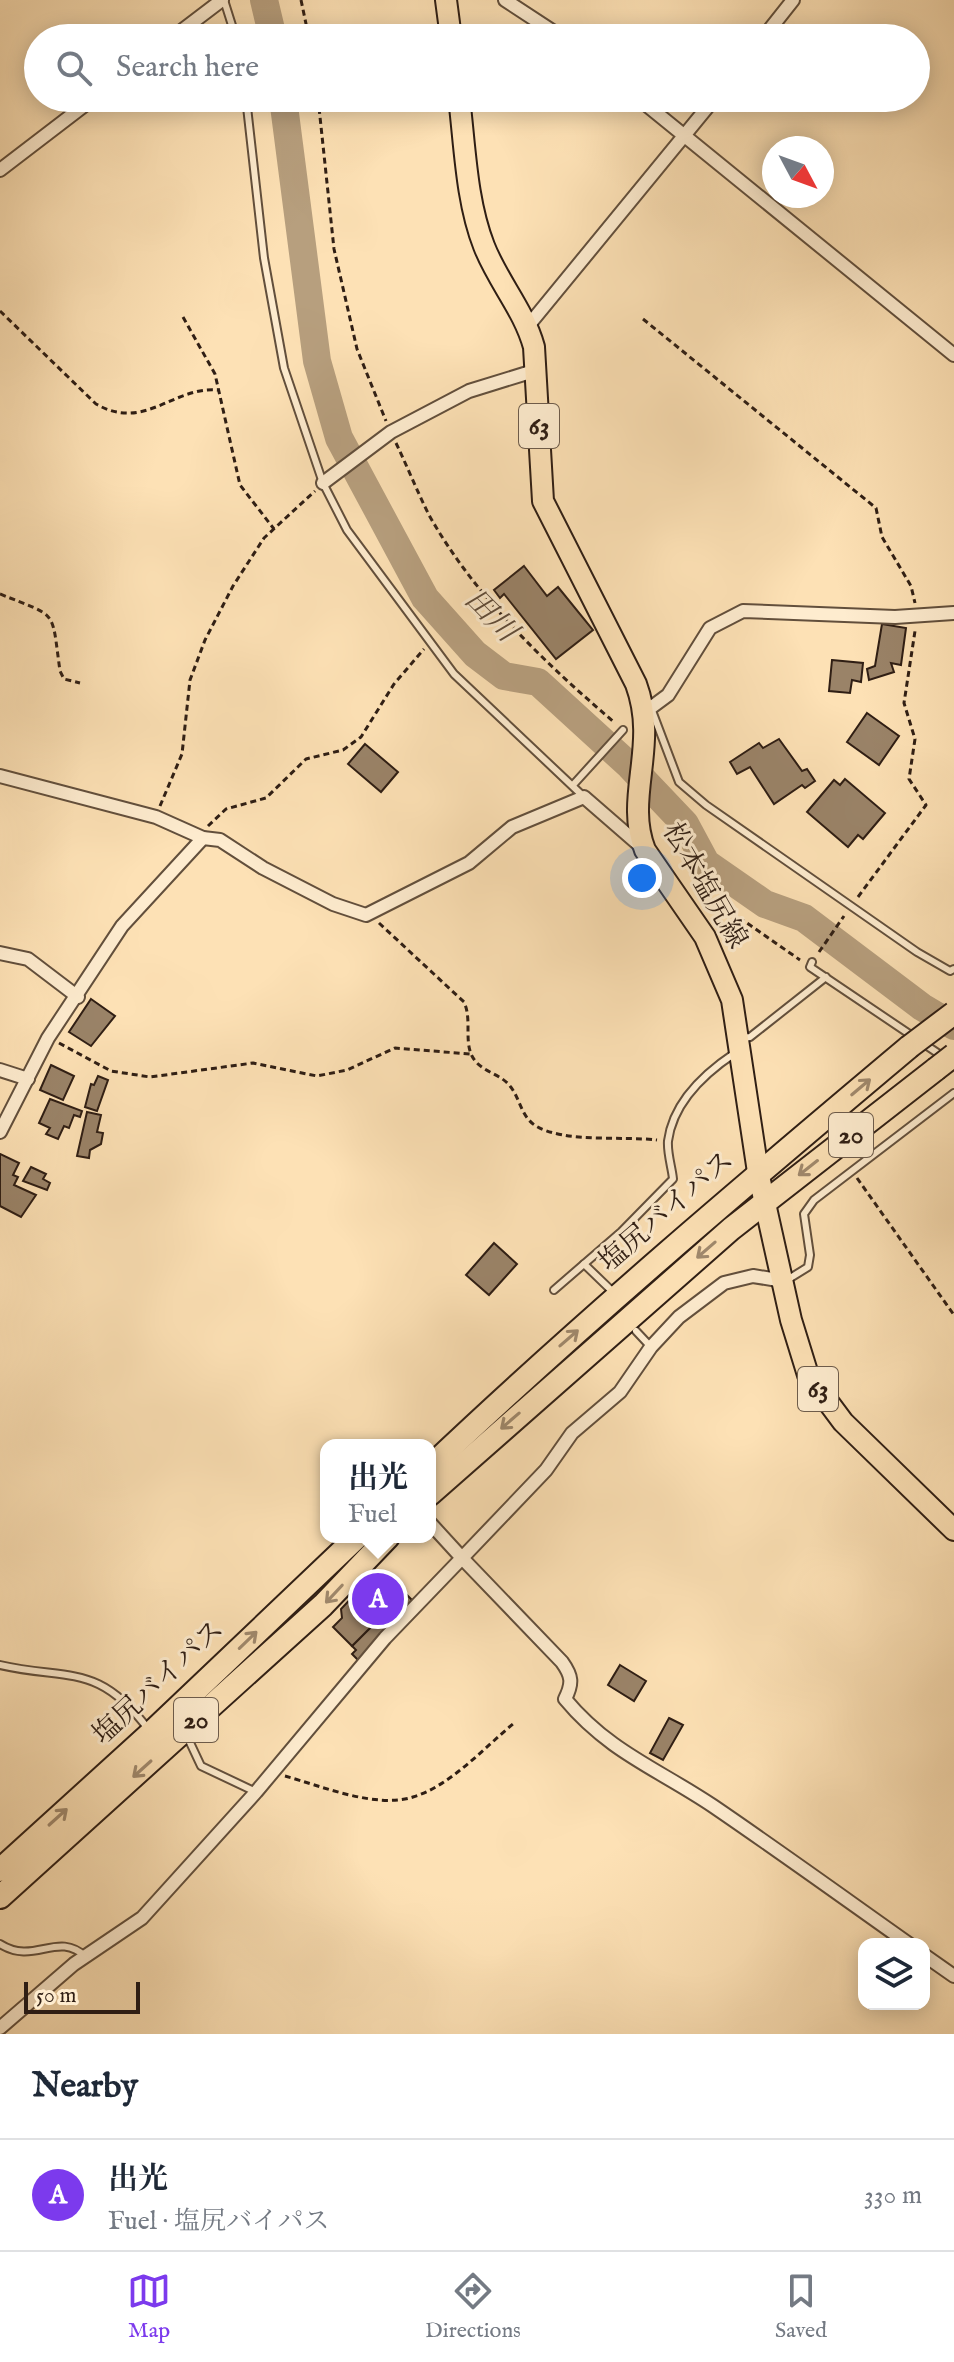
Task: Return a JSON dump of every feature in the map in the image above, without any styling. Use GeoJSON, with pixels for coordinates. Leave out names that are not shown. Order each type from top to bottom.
{"type":"FeatureCollection","features":[{"type":"Feature","properties":{"kind":"highway","name":"塩尻バイパス"},"geometry":{"type":"LineString","coordinates":[[436,1461],[534,1368],[758,1172],[954,1013]]}},
{"type":"Feature","properties":{"kind":"highway","name":"塩尻バイパス"},"geometry":{"type":"LineString","coordinates":[[436,1489],[766,1201],[948,1063]]}},
{"type":"Feature","properties":{"kind":"highway","name":"塩尻バイパス"},"geometry":{"type":"LineString","coordinates":[[0,1870],[151,1733],[351,1543]]}},
{"type":"Feature","properties":{"kind":"highway","name":"塩尻バイパス"},"geometry":{"type":"LineString","coordinates":[[0,1897],[323,1605],[382,1543]]}},
{"type":"Feature","properties":{"kind":"main road"},"geometry":{"type":"LineString","coordinates":[[446,0],[449,24]]}},
{"type":"Feature","properties":{"kind":"main road","name":"松本塩尻線"},"geometry":{"type":"LineString","coordinates":[[461,112],[479,233],[492,264],[528,326],[537,370],[539,481],[543,501],[648,710],[638,818],[645,850],[705,937],[725,978],[740,1044],[758,1172],[798,1346],[816,1386],[843,1422],[954,1530]]}},
{"type":"Feature","properties":{"kind":"street"},"geometry":{"type":"LineString","coordinates":[[191,24],[223,0]]}},
{"type":"Feature","properties":{"kind":"street"},"geometry":{"type":"LineString","coordinates":[[505,0],[542,24]]}},
{"type":"Feature","properties":{"kind":"street"},"geometry":{"type":"LineString","coordinates":[[774,24],[793,0]]}},
{"type":"Feature","properties":{"kind":"street"},"geometry":{"type":"LineString","coordinates":[[0,170],[76,112]]}},
{"type":"Feature","properties":{"kind":"street"},"geometry":{"type":"LineString","coordinates":[[655,112],[954,355]]}},
{"type":"Feature","properties":{"kind":"street"},"geometry":{"type":"LineString","coordinates":[[528,326],[704,112]]}},
{"type":"Feature","properties":{"kind":"street"},"geometry":{"type":"LineString","coordinates":[[328,480],[388,434],[469,391],[537,370]]}},
{"type":"Feature","properties":{"kind":"street"},"geometry":{"type":"LineString","coordinates":[[648,710],[668,695],[710,628],[743,611],[895,617],[954,613]]}},
{"type":"Feature","properties":{"kind":"street"},"geometry":{"type":"LineString","coordinates":[[0,776],[156,817],[201,837],[220,840],[263,868],[333,904],[366,915],[469,863],[512,827],[584,797],[645,850]]}},
{"type":"Feature","properties":{"kind":"street"},"geometry":{"type":"LineString","coordinates":[[0,1132],[48,1038],[78,997],[122,926],[201,837]]}},
{"type":"Feature","properties":{"kind":"street"},"geometry":{"type":"LineString","coordinates":[[0,953],[28,959],[78,997]]}},
{"type":"Feature","properties":{"kind":"street"},"geometry":{"type":"LineString","coordinates":[[0,1070],[28,1079]]}},
{"type":"Feature","properties":{"kind":"street"},"geometry":{"type":"LineString","coordinates":[[0,2028],[86,1957],[142,1918],[256,1792],[385,1638],[546,1470],[572,1433],[620,1392],[651,1347],[679,1317],[724,1283],[753,1276],[784,1281]]}},
{"type":"Feature","properties":{"kind":"street"},"geometry":{"type":"LineString","coordinates":[[436,1530],[562,1662],[569,1672],[572,1685],[565,1699],[588,1727],[611,1746],[711,1804],[901,1938]]}},
{"type":"Feature","properties":{"kind":"street"},"geometry":{"type":"LineString","coordinates":[[0,1909],[95,1810]]}},
{"type":"Feature","properties":{"kind":"street"},"geometry":{"type":"LineString","coordinates":[[930,1959],[954,1976]]}},
{"type":"Feature","properties":{"kind":"lane"},"geometry":{"type":"LineString","coordinates":[[223,0],[231,24]]}},
{"type":"Feature","properties":{"kind":"lane"},"geometry":{"type":"LineString","coordinates":[[248,112],[264,258],[284,368],[347,530],[454,674],[575,783],[584,797]]}},
{"type":"Feature","properties":{"kind":"lane"},"geometry":{"type":"LineString","coordinates":[[648,710],[679,782],[706,805],[917,952],[950,971],[954,969]]}},
{"type":"Feature","properties":{"kind":"lane"},"geometry":{"type":"LineString","coordinates":[[575,783],[621,732]]}},
{"type":"Feature","properties":{"kind":"lane"},"geometry":{"type":"LineString","coordinates":[[811,965],[948,1063]]}},
{"type":"Feature","properties":{"kind":"lane"},"geometry":{"type":"LineString","coordinates":[[554,1290],[673,1179],[668,1141],[683,1102],[710,1070],[826,977]]}},
{"type":"Feature","properties":{"kind":"lane"},"geometry":{"type":"LineString","coordinates":[[784,1281],[800,1275],[808,1267],[810,1255],[804,1214],[814,1200],[954,1093]]}},
{"type":"Feature","properties":{"kind":"lane"},"geometry":{"type":"LineString","coordinates":[[584,1264],[617,1296]]}},
{"type":"Feature","properties":{"kind":"lane"},"geometry":{"type":"LineString","coordinates":[[636,1331],[651,1347]]}},
{"type":"Feature","properties":{"kind":"lane"},"geometry":{"type":"LineString","coordinates":[[0,1665],[57,1671],[102,1683],[151,1733]]}},
{"type":"Feature","properties":{"kind":"lane"},"geometry":{"type":"LineString","coordinates":[[184,1731],[201,1766],[256,1792]]}},
{"type":"Feature","properties":{"kind":"lane"},"geometry":{"type":"LineString","coordinates":[[0,1944],[11,1951],[32,1954],[54,1946],[76,1947],[86,1957]]}},
{"type":"Feature","properties":{"kind":"path"},"geometry":{"type":"LineString","coordinates":[[301,0],[306,24]]}},
{"type":"Feature","properties":{"kind":"path"},"geometry":{"type":"LineString","coordinates":[[319,112],[334,249],[357,349],[388,434],[430,515],[467,572],[546,664],[621,732]]}},
{"type":"Feature","properties":{"kind":"path"},"geometry":{"type":"LineString","coordinates":[[0,311],[71,381],[110,412],[144,413],[205,389],[218,390]]}},
{"type":"Feature","properties":{"kind":"path"},"geometry":{"type":"LineString","coordinates":[[183,317],[207,354],[240,485],[274,529]]}},
{"type":"Feature","properties":{"kind":"path"},"geometry":{"type":"LineString","coordinates":[[643,319],[876,508],[882,537],[911,586],[917,614],[904,703],[915,739],[909,779],[926,805],[850,906],[811,965],[704,893],[688,891],[677,895]]}},
{"type":"Feature","properties":{"kind":"path"},"geometry":{"type":"LineString","coordinates":[[156,817],[182,754],[190,680],[205,640],[233,586],[274,529],[328,480]]}},
{"type":"Feature","properties":{"kind":"path"},"geometry":{"type":"LineString","coordinates":[[0,594],[41,608],[53,620],[60,671],[64,679],[80,683]]}},
{"type":"Feature","properties":{"kind":"path"},"geometry":{"type":"LineString","coordinates":[[201,837],[226,809],[243,801],[266,798],[306,759],[343,750],[361,737],[394,684],[429,644]]}},
{"type":"Feature","properties":{"kind":"path"},"geometry":{"type":"LineString","coordinates":[[366,915],[464,1002],[470,1015],[470,1054],[480,1066],[510,1085],[520,1108],[536,1126],[588,1139],[622,1136],[668,1141]]}},
{"type":"Feature","properties":{"kind":"path"},"geometry":{"type":"LineString","coordinates":[[48,1038],[111,1071],[150,1077],[253,1063],[317,1076],[347,1070],[395,1048],[470,1054]]}},
{"type":"Feature","properties":{"kind":"path"},"geometry":{"type":"LineString","coordinates":[[851,1170],[954,1315]]}},
{"type":"Feature","properties":{"kind":"path"},"geometry":{"type":"LineString","coordinates":[[273,1772],[361,1798],[411,1798],[437,1786],[513,1724]]}},
{"type":"Feature","properties":{"kind":"building"},"geometry":{"type":"Polygon","coordinates":[[[524,566],[547,596],[558,587],[593,630],[556,659],[504,594],[500,598],[494,590],[524,566]]]}},
{"type":"Feature","properties":{"kind":"building"},"geometry":{"type":"Polygon","coordinates":[[[882,624],[906,628],[901,665],[891,663],[894,672],[869,680],[867,669],[875,666],[882,624]]]}},
{"type":"Feature","properties":{"kind":"building"},"geometry":{"type":"Polygon","coordinates":[[[832,660],[863,663],[861,682],[852,680],[850,693],[829,691],[832,660]]]}},
{"type":"Feature","properties":{"kind":"building"},"geometry":{"type":"Polygon","coordinates":[[[867,713],[899,736],[879,765],[847,742],[867,713]]]}},
{"type":"Feature","properties":{"kind":"building"},"geometry":{"type":"Polygon","coordinates":[[[779,739],[802,771],[807,769],[815,781],[805,788],[802,785],[774,804],[750,767],[737,774],[730,762],[759,743],[763,748],[779,739]]]}},
{"type":"Feature","properties":{"kind":"building"},"geometry":{"type":"Polygon","coordinates":[[[365,744],[398,772],[381,792],[348,764],[365,744]]]}},
{"type":"Feature","properties":{"kind":"building"},"geometry":{"type":"Polygon","coordinates":[[[845,779],[885,813],[863,839],[858,835],[848,847],[807,812],[834,780],[840,785],[845,779]]]}},
{"type":"Feature","properties":{"kind":"building"},"geometry":{"type":"Polygon","coordinates":[[[91,999],[115,1016],[91,1046],[69,1032],[91,999]]]}},
{"type":"Feature","properties":{"kind":"building"},"geometry":{"type":"Polygon","coordinates":[[[51,1065],[74,1076],[63,1100],[40,1090],[51,1065]]]}},
{"type":"Feature","properties":{"kind":"building"},"geometry":{"type":"Polygon","coordinates":[[[98,1076],[108,1080],[97,1111],[85,1107],[91,1084],[94,1085],[98,1076]]]}},
{"type":"Feature","properties":{"kind":"building"},"geometry":{"type":"Polygon","coordinates":[[[50,1099],[82,1111],[80,1117],[74,1115],[69,1128],[64,1126],[58,1139],[46,1134],[50,1128],[39,1123],[50,1099]]]}},
{"type":"Feature","properties":{"kind":"building"},"geometry":{"type":"Polygon","coordinates":[[[87,1112],[101,1115],[97,1132],[103,1133],[101,1144],[90,1150],[89,1158],[77,1156],[87,1112]]]}},
{"type":"Feature","properties":{"kind":"building"},"geometry":{"type":"Polygon","coordinates":[[[0,1154],[19,1163],[13,1175],[18,1177],[14,1185],[36,1195],[21,1217],[0,1206],[0,1154]]]}},
{"type":"Feature","properties":{"kind":"building"},"geometry":{"type":"Polygon","coordinates":[[[31,1167],[46,1174],[43,1179],[50,1183],[47,1190],[23,1181],[31,1167]]]}},
{"type":"Feature","properties":{"kind":"building"},"geometry":{"type":"Polygon","coordinates":[[[494,1243],[517,1264],[489,1295],[466,1275],[494,1243]]]}},
{"type":"Feature","properties":{"kind":"building"},"geometry":{"type":"Polygon","coordinates":[[[401,1589],[415,1603],[358,1660],[352,1654],[356,1650],[352,1646],[383,1615],[379,1611],[401,1589]]]}},
{"type":"Feature","properties":{"kind":"building"},"geometry":{"type":"Polygon","coordinates":[[[358,1591],[383,1615],[352,1646],[333,1627],[342,1618],[341,1609],[358,1591]]]}},
{"type":"Feature","properties":{"kind":"building"},"geometry":{"type":"Polygon","coordinates":[[[620,1665],[646,1681],[634,1701],[608,1685],[620,1665]]]}},
{"type":"Feature","properties":{"kind":"building"},"geometry":{"type":"Polygon","coordinates":[[[669,1718],[683,1725],[663,1760],[650,1753],[669,1718]]]}},
{"type":"Feature","properties":{"kind":"waterway","name":"田川"},"geometry":{"type":"LineString","coordinates":[[264,0],[270,24]]}},
{"type":"Feature","properties":{"kind":"waterway","name":"田川"},"geometry":{"type":"LineString","coordinates":[[285,112],[317,361],[339,438],[425,598],[475,654],[504,676],[538,682],[630,766],[685,824],[706,863],[765,904],[804,918],[922,1007],[954,1026]]}},
{"type":"Feature","properties":{"kind":"place","name":"出光"},"geometry":{"type":"Point","coordinates":[378,1599]}}]}
